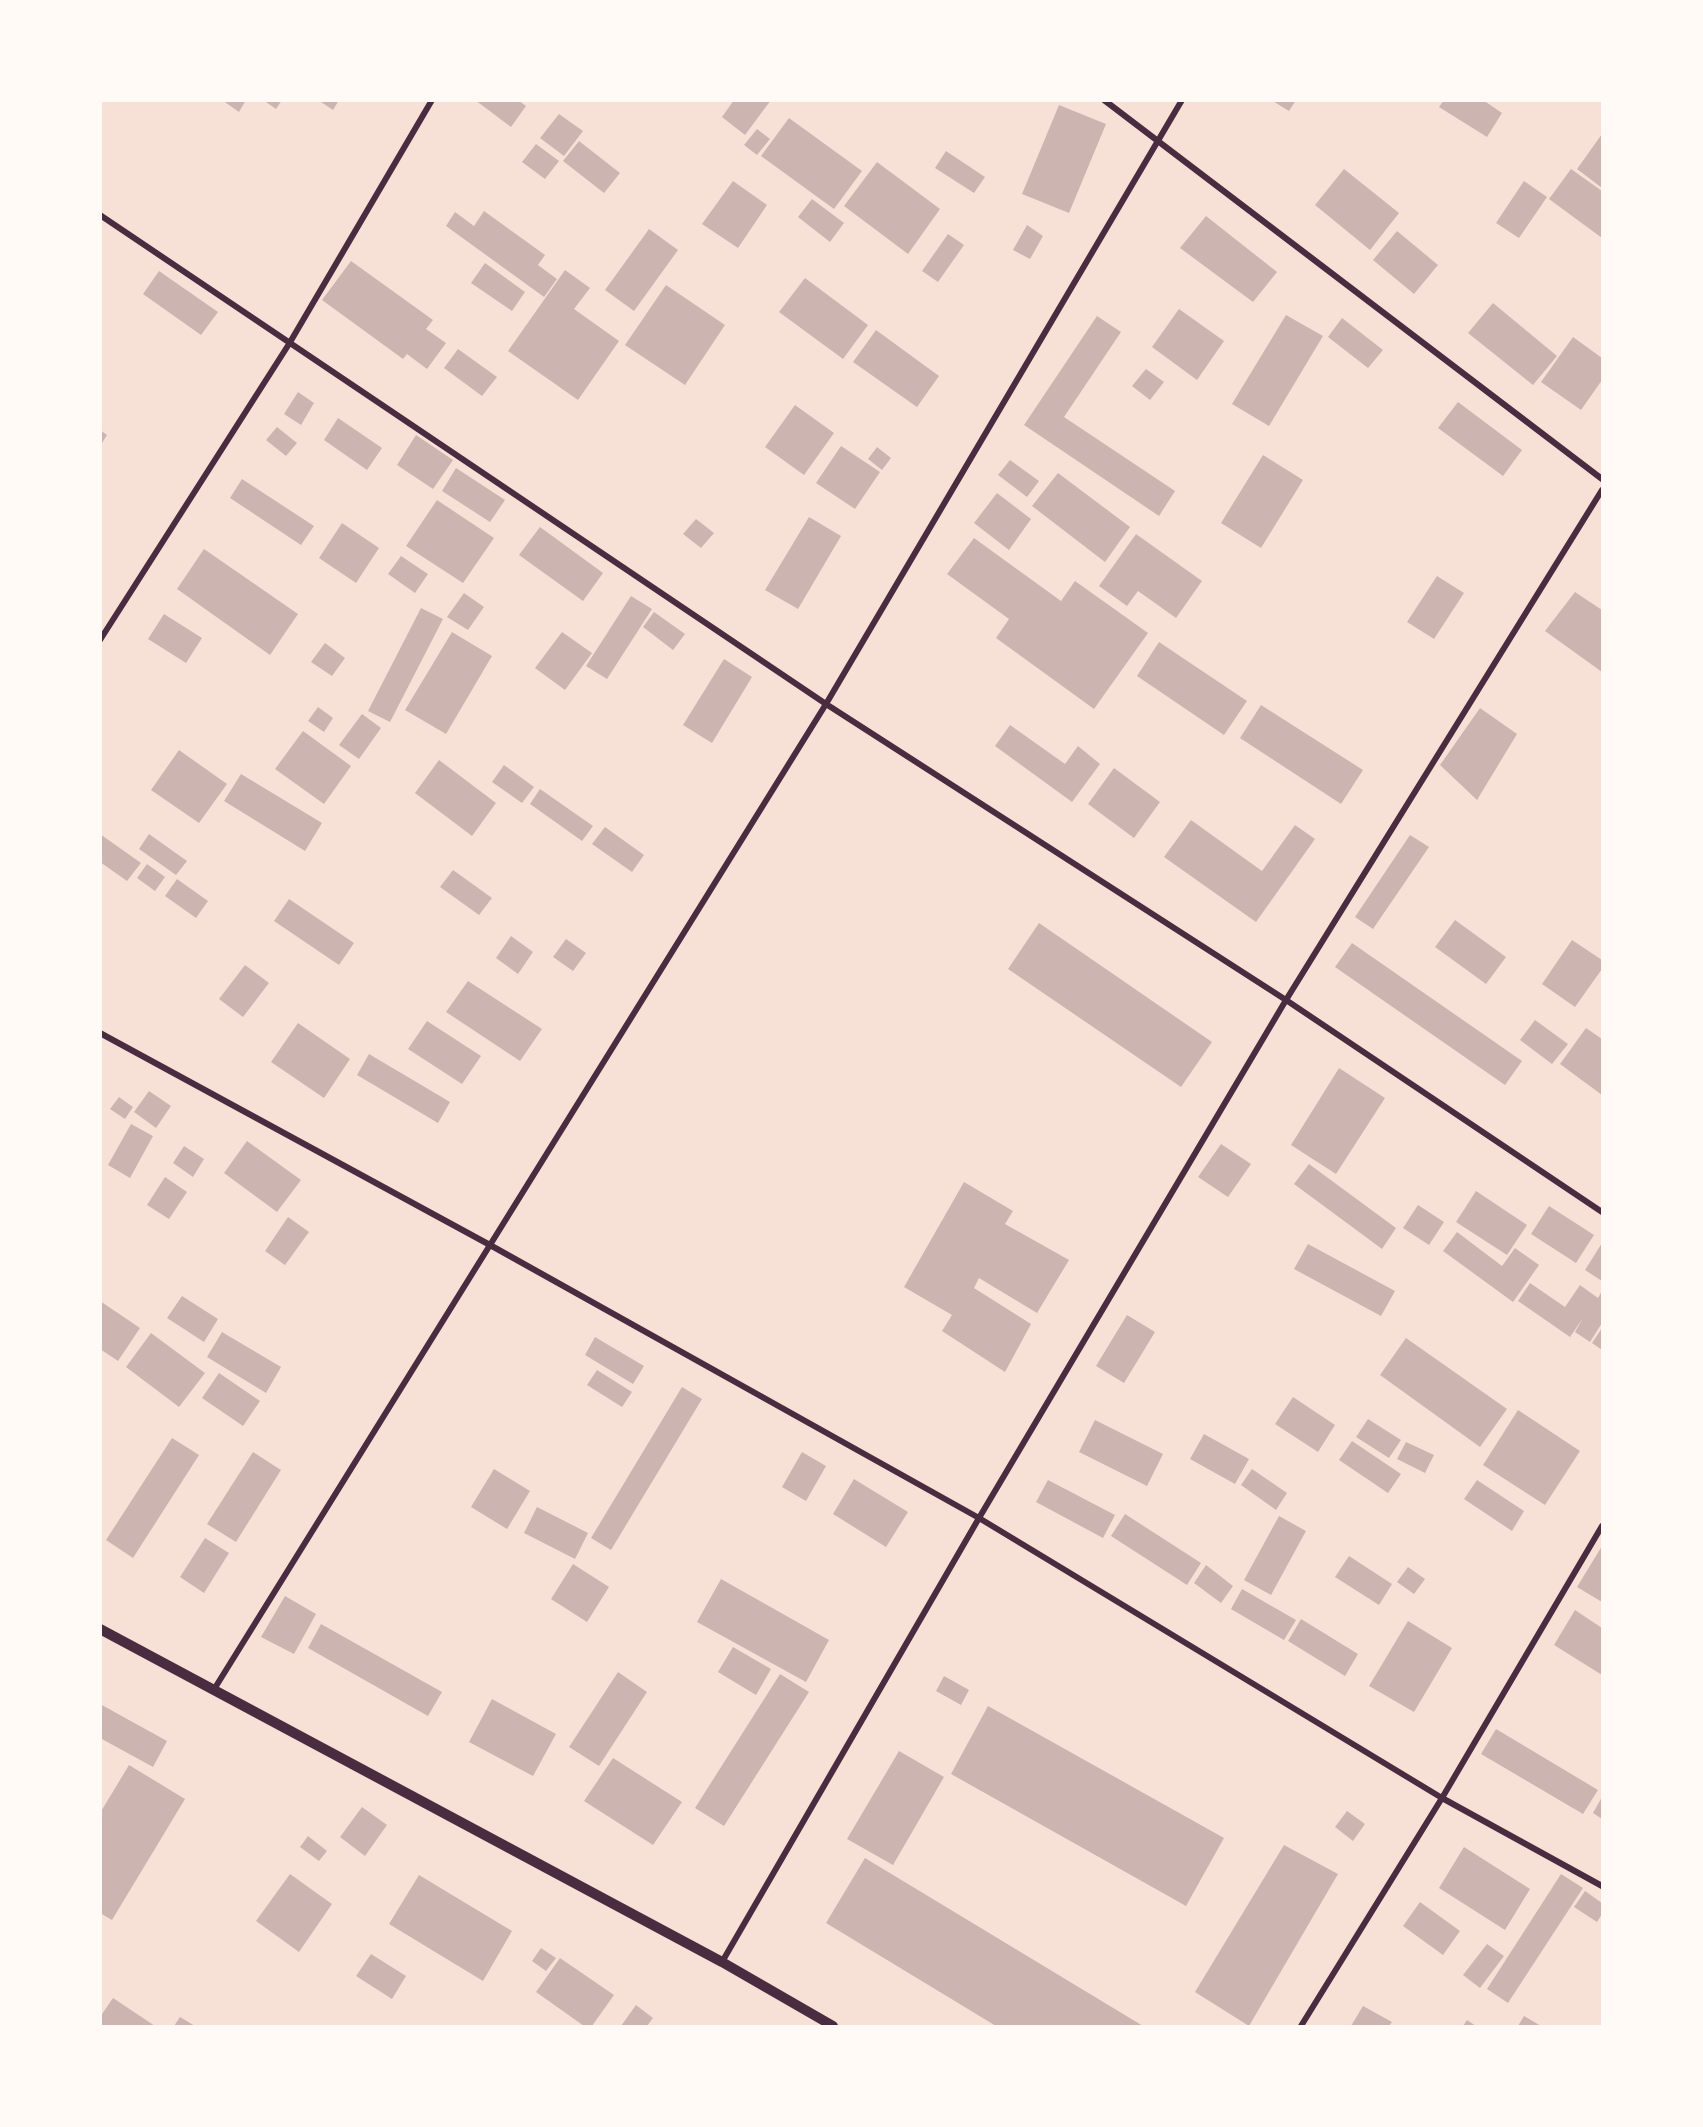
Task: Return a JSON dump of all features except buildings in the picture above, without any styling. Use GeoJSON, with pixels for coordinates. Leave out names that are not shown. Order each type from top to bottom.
{"type":"FeatureCollection","features":[{"type":"Feature","properties":{"kind":"street"},"geometry":{"type":"LineString","coordinates":[[100,640],[289,344],[432,100]]}},
{"type":"Feature","properties":{"kind":"street"},"geometry":{"type":"LineString","coordinates":[[1104,100],[1156,142],[1602,479]]}},
{"type":"Feature","properties":{"kind":"street"},"geometry":{"type":"LineString","coordinates":[[213,1691],[826,704],[1182,100]]}},
{"type":"Feature","properties":{"kind":"street"},"geometry":{"type":"LineString","coordinates":[[100,216],[826,704],[1286,999],[1602,1212]]}},
{"type":"Feature","properties":{"kind":"street"},"geometry":{"type":"LineString","coordinates":[[722,1962],[979,1518],[1286,999],[1602,490]]}},
{"type":"Feature","properties":{"kind":"street"},"geometry":{"type":"LineString","coordinates":[[100,1034],[490,1245],[979,1518],[1442,1798],[1602,1886]]}},
{"type":"Feature","properties":{"kind":"street"},"geometry":{"type":"LineString","coordinates":[[1301,2026],[1442,1798],[1602,1526]]}},
{"type":"Feature","properties":{"kind":"street"},"geometry":{"type":"LineString","coordinates":[[100,1629],[722,1962],[833,2026]]}}]}
